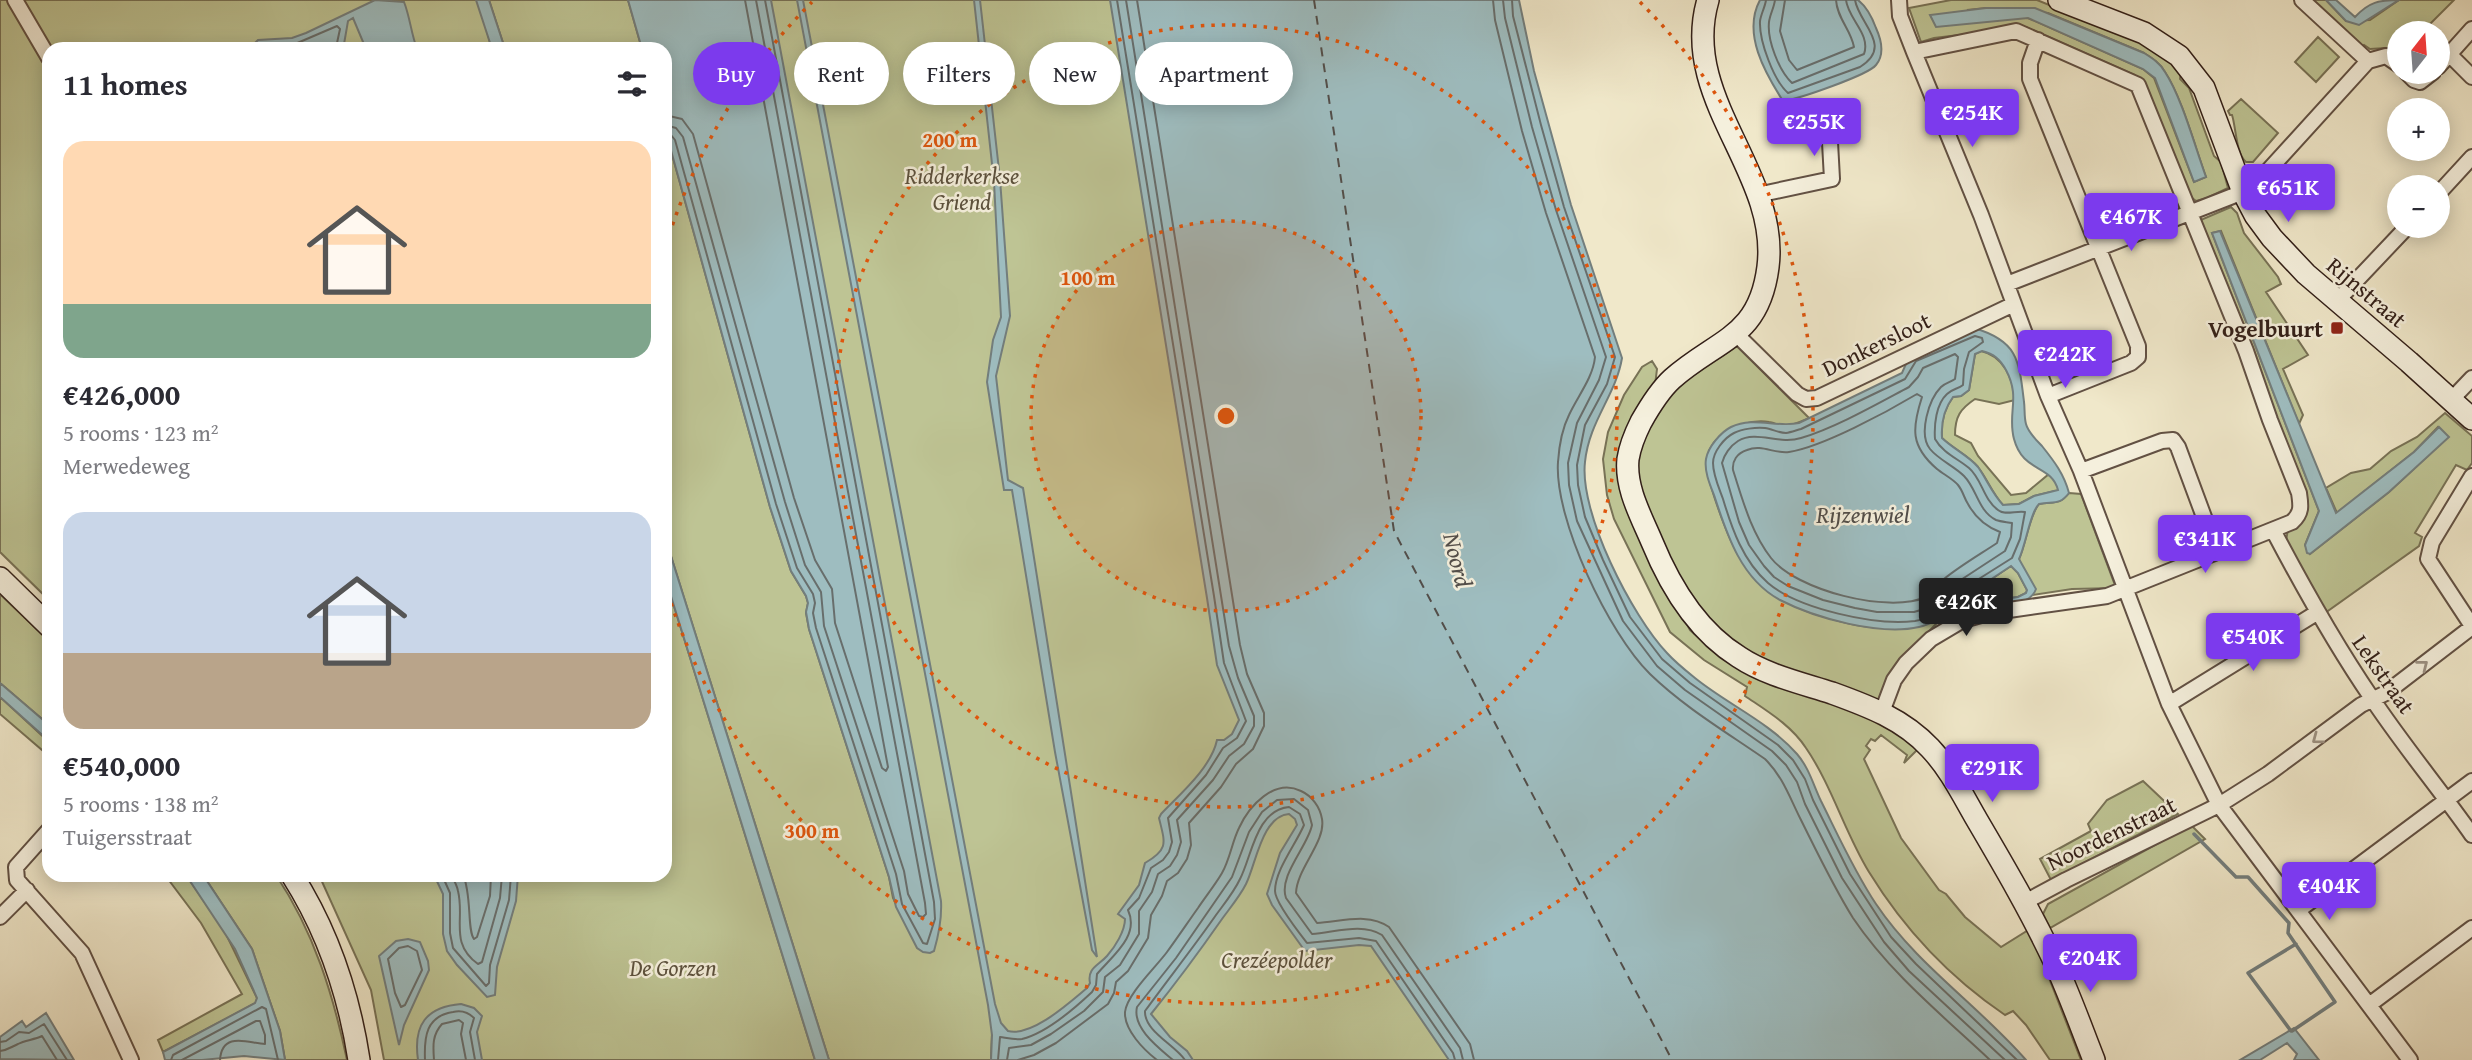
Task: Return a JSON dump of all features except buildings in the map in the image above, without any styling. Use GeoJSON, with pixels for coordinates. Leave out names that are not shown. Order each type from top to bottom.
{"type":"FeatureCollection","features":[{"type":"Feature","properties":{"kind":"street"},"geometry":{"type":"LineString","coordinates":[[15,0],[42,46]]}},
{"type":"Feature","properties":{"kind":"street"},"geometry":{"type":"LineString","coordinates":[[1708,0],[1702,37],[1704,60],[1713,94],[1757,195],[1769,238],[1768,266],[1757,307],[1736,334],[1673,378],[1649,408],[1630,447],[1628,479],[1633,496],[1662,567],[1696,620],[1713,638],[1740,658],[1761,668],[1881,712],[1929,747],[1946,767],[2025,902],[2055,963],[2094,1060]]}},
{"type":"Feature","properties":{"kind":"street"},"geometry":{"type":"LineString","coordinates":[[1899,0],[1900,16],[2007,284],[2048,396],[2081,471],[2169,704],[2219,805],[2410,1060]]}},
{"type":"Feature","properties":{"kind":"street","name":"Rijnstraat"},"geometry":{"type":"LineString","coordinates":[[2059,0],[2144,33],[2179,56],[2204,88],[2244,192],[2255,215],[2272,239],[2306,274],[2472,419]]}},
{"type":"Feature","properties":{"kind":"street"},"geometry":{"type":"LineString","coordinates":[[2302,0],[2368,61]]}},
{"type":"Feature","properties":{"kind":"street"},"geometry":{"type":"LineString","coordinates":[[2450,53],[2472,29]]}},
{"type":"Feature","properties":{"kind":"street"},"geometry":{"type":"LineString","coordinates":[[1881,712],[1894,680],[1906,663],[1931,639],[1963,620],[1988,613],[2107,596],[2292,522],[2299,515],[2301,505],[2299,492],[2138,85],[2016,31],[1914,52]]}},
{"type":"Feature","properties":{"kind":"street"},"geometry":{"type":"LineString","coordinates":[[2038,40],[2030,63],[2030,79],[2138,346],[2138,357],[2131,363],[2048,396]]}},
{"type":"Feature","properties":{"kind":"street"},"geometry":{"type":"LineString","coordinates":[[2450,55],[2472,77]]}},
{"type":"Feature","properties":{"kind":"street"},"geometry":{"type":"LineString","coordinates":[[2007,284],[2244,192],[2256,184],[2368,61],[2387,57]]}},
{"type":"Feature","properties":{"kind":"street"},"geometry":{"type":"LineString","coordinates":[[1757,195],[1832,179],[1829,124],[1842,119]]}},
{"type":"Feature","properties":{"kind":"street"},"geometry":{"type":"LineString","coordinates":[[2450,181],[2472,158]]}},
{"type":"Feature","properties":{"kind":"street"},"geometry":{"type":"LineString","coordinates":[[2337,301],[2396,238]]}},
{"type":"Feature","properties":{"kind":"street","name":"Donkersloot"},"geometry":{"type":"LineString","coordinates":[[1736,334],[1797,394],[1806,399],[1817,398],[2014,304]]}},
{"type":"Feature","properties":{"kind":"street"},"geometry":{"type":"LineString","coordinates":[[2452,399],[2472,378]]}},
{"type":"Feature","properties":{"kind":"street"},"geometry":{"type":"LineString","coordinates":[[2081,471],[2162,441],[2173,440],[2217,552]]}},
{"type":"Feature","properties":{"kind":"street"},"geometry":{"type":"LineString","coordinates":[[2472,476],[2432,542],[2428,559],[2472,626]]}},
{"type":"Feature","properties":{"kind":"street","name":"Lekstraat"},"geometry":{"type":"LineString","coordinates":[[2273,530],[2318,612],[2372,700],[2472,835]]}},
{"type":"Feature","properties":{"kind":"street"},"geometry":{"type":"LineString","coordinates":[[0,578],[42,619]]}},
{"type":"Feature","properties":{"kind":"street"},"geometry":{"type":"LineString","coordinates":[[2169,704],[2318,612]]}},
{"type":"Feature","properties":{"kind":"street","name":"Noordenstraat"},"geometry":{"type":"LineString","coordinates":[[2025,902],[2219,805],[2268,774],[2361,705],[2386,693],[2472,626]]}},
{"type":"Feature","properties":{"kind":"street"},"geometry":{"type":"LineString","coordinates":[[2299,910],[2472,781]]}},
{"type":"Feature","properties":{"kind":"street"},"geometry":{"type":"LineString","coordinates":[[42,838],[16,867],[18,880],[82,953],[131,1060]]}},
{"type":"Feature","properties":{"kind":"street"},"geometry":{"type":"LineString","coordinates":[[296,882],[321,929],[334,962],[359,1060]]}},
{"type":"Feature","properties":{"kind":"street"},"geometry":{"type":"LineString","coordinates":[[0,917],[27,890]]}},
{"type":"Feature","properties":{"kind":"street"},"geometry":{"type":"LineString","coordinates":[[2369,1005],[2472,928]]}},
{"type":"Feature","properties":{"kind":"green space"},"geometry":{"type":"Polygon","coordinates":[[[0,0],[478,0],[490,42],[42,42],[42,593],[0,552],[0,0]]]}},
{"type":"Feature","properties":{"kind":"green space"},"geometry":{"type":"Polygon","coordinates":[[[489,0],[628,0],[640,42],[503,42],[489,0]]]}},
{"type":"Feature","properties":{"kind":"green space","name":"Ridderkerkse Griend"},"geometry":{"type":"Polygon","coordinates":[[[733,0],[1118,0],[1135,52],[1135,105],[1152,105],[1462,1060],[1021,1060],[992,1033],[991,1060],[829,1060],[672,559],[672,154],[770,507],[791,571],[806,596],[809,629],[889,877],[893,898],[905,922],[753,105],[780,105],[780,42],[741,42],[733,0]]]}},
{"type":"Feature","properties":{"kind":"green space"},"geometry":{"type":"Polygon","coordinates":[[[1951,0],[2037,0],[2148,45],[2181,71],[2180,79],[2189,88],[2214,156],[2221,162],[2228,188],[2196,201],[2187,194],[2143,85],[2135,75],[2026,27],[1934,38],[1921,42],[1909,8],[1951,0]],[[1986,8],[1967,10],[2028,18],[2143,69],[2154,78],[2194,182],[2206,177],[2177,95],[2158,63],[2144,53],[2048,13],[1986,8]]]}},
{"type":"Feature","properties":{"kind":"green space"},"geometry":{"type":"Polygon","coordinates":[[[2312,0],[2326,0],[2346,21],[2370,20],[2399,0],[2454,0],[2433,21],[2387,21],[2387,48],[2370,49],[2364,45],[2361,47],[2312,0]]]}},
{"type":"Feature","properties":{"kind":"green space"},"geometry":{"type":"Polygon","coordinates":[[[2318,37],[2339,57],[2316,82],[2295,62],[2318,37]]]}},
{"type":"Feature","properties":{"kind":"green space"},"geometry":{"type":"Polygon","coordinates":[[[2241,99],[2278,133],[2253,162],[2246,162],[2243,158],[2238,147],[2232,115],[2228,111],[2241,99]]]}},
{"type":"Feature","properties":{"kind":"green space"},"geometry":{"type":"Polygon","coordinates":[[[2231,207],[2237,213],[2244,233],[2278,277],[2281,284],[2266,292],[2308,355],[2283,369],[2303,415],[2299,424],[2221,231],[2212,233],[2319,511],[2305,545],[2310,554],[2389,492],[2448,437],[2438,427],[2414,452],[2337,513],[2326,488],[2351,473],[2370,469],[2391,451],[2417,437],[2445,413],[2472,436],[2472,463],[2467,470],[2456,465],[2415,533],[2422,537],[2419,546],[2325,613],[2286,541],[2288,529],[2307,506],[2196,222],[2231,207]]]}},
{"type":"Feature","properties":{"kind":"green space"},"geometry":{"type":"Polygon","coordinates":[[[1737,346],[1809,418],[1787,426],[1763,421],[1742,424],[1724,433],[1709,450],[1707,473],[1711,488],[1742,561],[1754,577],[1785,602],[1849,624],[1886,627],[1941,619],[1907,658],[1879,702],[1761,663],[1704,620],[1691,604],[1637,484],[1636,467],[1646,428],[1676,387],[1737,346]]]}},
{"type":"Feature","properties":{"kind":"green space"},"geometry":{"type":"Polygon","coordinates":[[[1981,351],[1996,358],[2006,370],[2015,400],[1999,404],[1975,399],[1959,414],[1955,435],[1971,443],[1978,456],[2011,495],[2026,493],[2049,474],[2059,490],[2034,496],[2019,504],[2003,505],[1978,467],[1942,438],[1947,406],[1953,397],[1961,396],[1969,390],[1975,354],[1981,351]]]}},
{"type":"Feature","properties":{"kind":"green space"},"geometry":{"type":"Polygon","coordinates":[[[1652,361],[1657,369],[1655,385],[1623,459],[1679,609],[1690,630],[1717,654],[1882,720],[1918,749],[1904,763],[1907,755],[1881,735],[1875,741],[1871,739],[1866,746],[1870,750],[1864,759],[1901,838],[1939,890],[1946,894],[1965,917],[2001,947],[2030,929],[2081,1060],[2050,1060],[2013,1011],[2005,1015],[1965,985],[1929,951],[1897,913],[1869,872],[1823,778],[1800,740],[1778,719],[1745,696],[1747,687],[1704,660],[1670,632],[1614,519],[1607,495],[1603,459],[1608,432],[1624,395],[1642,367],[1652,361]]]}},
{"type":"Feature","properties":{"kind":"green space"},"geometry":{"type":"Polygon","coordinates":[[[2069,493],[2081,494],[2116,588],[2072,589],[2033,595],[2019,559],[2033,514],[2039,504],[2059,501],[2069,493]]]}},
{"type":"Feature","properties":{"kind":"green space"},"geometry":{"type":"Polygon","coordinates":[[[2011,566],[2018,573],[2026,593],[2018,597],[1959,605],[1960,600],[2011,566]]]}},
{"type":"Feature","properties":{"kind":"green space"},"geometry":{"type":"Polygon","coordinates":[[[0,594],[42,634],[42,719],[0,683],[0,594]]]}},
{"type":"Feature","properties":{"kind":"green space","name":"De Gorzen"},"geometry":{"type":"Polygon","coordinates":[[[672,600],[815,1060],[384,1060],[371,990],[322,882],[672,882],[672,600]]]}},
{"type":"Feature","properties":{"kind":"green space"},"geometry":{"type":"Polygon","coordinates":[[[0,697],[42,736],[42,750],[0,714],[0,697]]]}},
{"type":"Feature","properties":{"kind":"green space"},"geometry":{"type":"Polygon","coordinates":[[[2143,781],[2178,814],[2051,880],[2040,859],[2091,831],[2088,824],[2107,800],[2143,781]]]}},
{"type":"Feature","properties":{"kind":"green space"},"geometry":{"type":"Polygon","coordinates":[[[2191,825],[2205,839],[2050,928],[2043,914],[2048,904],[2191,825]]]}},
{"type":"Feature","properties":{"kind":"green space"},"geometry":{"type":"Polygon","coordinates":[[[170,882],[191,882],[225,932],[257,998],[256,1003],[163,1052],[158,1040],[242,994],[201,923],[170,882]]]}},
{"type":"Feature","properties":{"kind":"green space"},"geometry":{"type":"Polygon","coordinates":[[[208,882],[280,882],[301,919],[320,964],[347,1060],[285,1060],[280,1031],[252,949],[208,882]]]}},
{"type":"Feature","properties":{"kind":"water"},"geometry":{"type":"Polygon","coordinates":[[[375,0],[404,2],[415,42],[363,42],[353,18],[348,21],[344,42],[256,42],[292,38],[375,0]]]}},
{"type":"Feature","properties":{"kind":"water"},"geometry":{"type":"Polygon","coordinates":[[[476,0],[489,0],[503,42],[490,42],[476,0]]]}},
{"type":"Feature","properties":{"kind":"water"},"geometry":{"type":"Polygon","coordinates":[[[628,0],[771,0],[779,42],[693,42],[693,105],[780,105],[780,48],[941,901],[939,932],[934,951],[930,953],[917,948],[896,907],[889,877],[809,629],[806,596],[791,571],[770,507],[672,154],[672,42],[640,42],[628,0]]]}},
{"type":"Feature","properties":{"kind":"water"},"geometry":{"type":"Polygon","coordinates":[[[797,0],[803,0],[811,42],[805,42],[797,0]]]}},
{"type":"Feature","properties":{"kind":"water"},"geometry":{"type":"Polygon","coordinates":[[[974,0],[980,0],[985,42],[979,42],[974,0]]]}},
{"type":"Feature","properties":{"kind":"water","name":"Noord"},"geometry":{"type":"Polygon","coordinates":[[[1110,0],[1519,0],[1534,71],[1571,205],[1622,358],[1587,447],[1585,462],[1585,483],[1590,508],[1611,563],[1639,615],[1670,656],[1707,687],[1774,732],[1797,754],[1861,879],[1892,926],[1929,966],[2026,1060],[1449,1060],[1371,946],[1305,951],[1272,905],[1267,894],[1280,853],[1297,825],[1289,814],[1272,823],[1261,842],[1241,893],[1151,1014],[1193,1060],[991,1060],[992,1035],[817,105],[823,105],[995,1004],[1001,1023],[1008,1031],[1018,1031],[1039,1024],[1087,988],[1090,974],[1110,952],[1121,934],[1125,919],[1118,914],[1139,885],[1145,863],[1162,849],[1164,840],[1159,818],[1161,814],[1202,770],[1217,740],[1224,740],[1232,734],[1239,720],[1217,665],[1121,68],[1121,42],[1117,42],[1110,0]]]}},
{"type":"Feature","properties":{"kind":"water"},"geometry":{"type":"Polygon","coordinates":[[[1760,0],[1858,0],[1869,12],[1879,37],[1879,61],[1870,69],[1847,80],[1783,101],[1763,65],[1755,39],[1753,26],[1760,0]]]}},
{"type":"Feature","properties":{"kind":"water"},"geometry":{"type":"Polygon","coordinates":[[[2326,0],[2336,0],[2355,17],[2375,3],[2399,0],[2359,25],[2346,21],[2326,0]]]}},
{"type":"Feature","properties":{"kind":"water"},"geometry":{"type":"Polygon","coordinates":[[[1986,8],[2035,8],[2153,59],[2163,69],[2177,95],[2206,177],[2194,182],[2155,78],[2143,69],[2028,18],[1936,27],[1930,15],[1986,8]]]}},
{"type":"Feature","properties":{"kind":"water"},"geometry":{"type":"Polygon","coordinates":[[[986,105],[992,105],[1010,316],[996,376],[1008,480],[1023,488],[1097,957],[1092,950],[1055,752],[1012,490],[1004,490],[987,382],[993,340],[1001,317],[994,182],[986,105]]]}},
{"type":"Feature","properties":{"kind":"water"},"geometry":{"type":"Polygon","coordinates":[[[2220,231],[2336,513],[2414,452],[2439,427],[2449,437],[2389,492],[2310,554],[2307,553],[2305,545],[2319,511],[2212,233],[2220,231]]]}},
{"type":"Feature","properties":{"kind":"water","name":"Rijzenwiel"},"geometry":{"type":"Polygon","coordinates":[[[1974,328],[2000,339],[2014,354],[2020,375],[2027,427],[2058,468],[2069,493],[2059,501],[2039,504],[2031,521],[2019,559],[2036,589],[2033,595],[2021,602],[1948,615],[1923,626],[1903,629],[1848,624],[1794,607],[1766,591],[1737,555],[1709,482],[1706,459],[1709,450],[1723,432],[1740,424],[1799,423],[1902,373],[1909,357],[1974,328]],[[1982,351],[1975,354],[1969,390],[1961,396],[1953,397],[1947,406],[1942,438],[1978,467],[2003,505],[2019,504],[2034,496],[2058,490],[2049,476],[2024,458],[2018,450],[2012,430],[2013,389],[2010,380],[1999,360],[1982,351]],[[2011,566],[1960,600],[1959,605],[2018,597],[2026,593],[2018,573],[2011,566]]]}},
{"type":"Feature","properties":{"kind":"water"},"geometry":{"type":"Polygon","coordinates":[[[672,559],[829,1060],[815,1060],[672,600],[672,559]]]}},
{"type":"Feature","properties":{"kind":"water"},"geometry":{"type":"Polygon","coordinates":[[[0,683],[42,719],[42,735],[0,697],[0,683]]]}},
{"type":"Feature","properties":{"kind":"water"},"geometry":{"type":"Polygon","coordinates":[[[191,882],[208,882],[252,949],[280,1031],[285,1060],[244,1056],[165,1060],[163,1052],[255,1003],[257,998],[235,949],[191,882]]]}},
{"type":"Feature","properties":{"kind":"water"},"geometry":{"type":"Polygon","coordinates":[[[437,882],[517,882],[516,901],[497,967],[495,995],[487,997],[447,951],[443,934],[443,894],[437,882]]]}},
{"type":"Feature","properties":{"kind":"water"},"geometry":{"type":"Polygon","coordinates":[[[408,939],[420,942],[429,970],[404,1025],[399,1045],[379,956],[396,941],[408,939]]]}},
{"type":"Feature","properties":{"kind":"water"},"geometry":{"type":"Polygon","coordinates":[[[461,1004],[474,1008],[482,1016],[477,1032],[482,1060],[418,1060],[418,1037],[424,1020],[439,1009],[461,1004]]]}},
{"type":"Feature","properties":{"kind":"water"},"geometry":{"type":"Polygon","coordinates":[[[46,1013],[74,1060],[0,1059],[0,1037],[22,1021],[26,1027],[46,1013]]]}},
{"type":"Feature","properties":{"kind":"water"},"geometry":{"type":"Polygon","coordinates":[[[2294,1028],[2319,1060],[2294,1060],[2297,1054],[2287,1043],[2260,1060],[2240,1060],[2294,1028]]]}},
{"type":"Feature","properties":{"kind":"waterway"},"geometry":{"type":"LineString","coordinates":[[2194,834],[2236,877],[2248,877],[2289,923],[2288,933],[2335,1002],[2292,1031]]}},
{"type":"Feature","properties":{"kind":"waterway"},"geometry":{"type":"LineString","coordinates":[[2291,1031],[2248,973],[2296,944]]}},
{"type":"Feature","properties":{"kind":"ferry route"},"geometry":{"type":"LineString","coordinates":[[1314,0],[1394,531],[1672,1060]]}},
{"type":"Feature","properties":{"kind":"place","name":"Vogelbuurt"},"geometry":{"type":"Point","coordinates":[2337,328]}},
{"type":"Feature","properties":{"kind":"park label","name":"Crezéepolder"},"geometry":{"type":"Point","coordinates":[1277,959]}}]}
